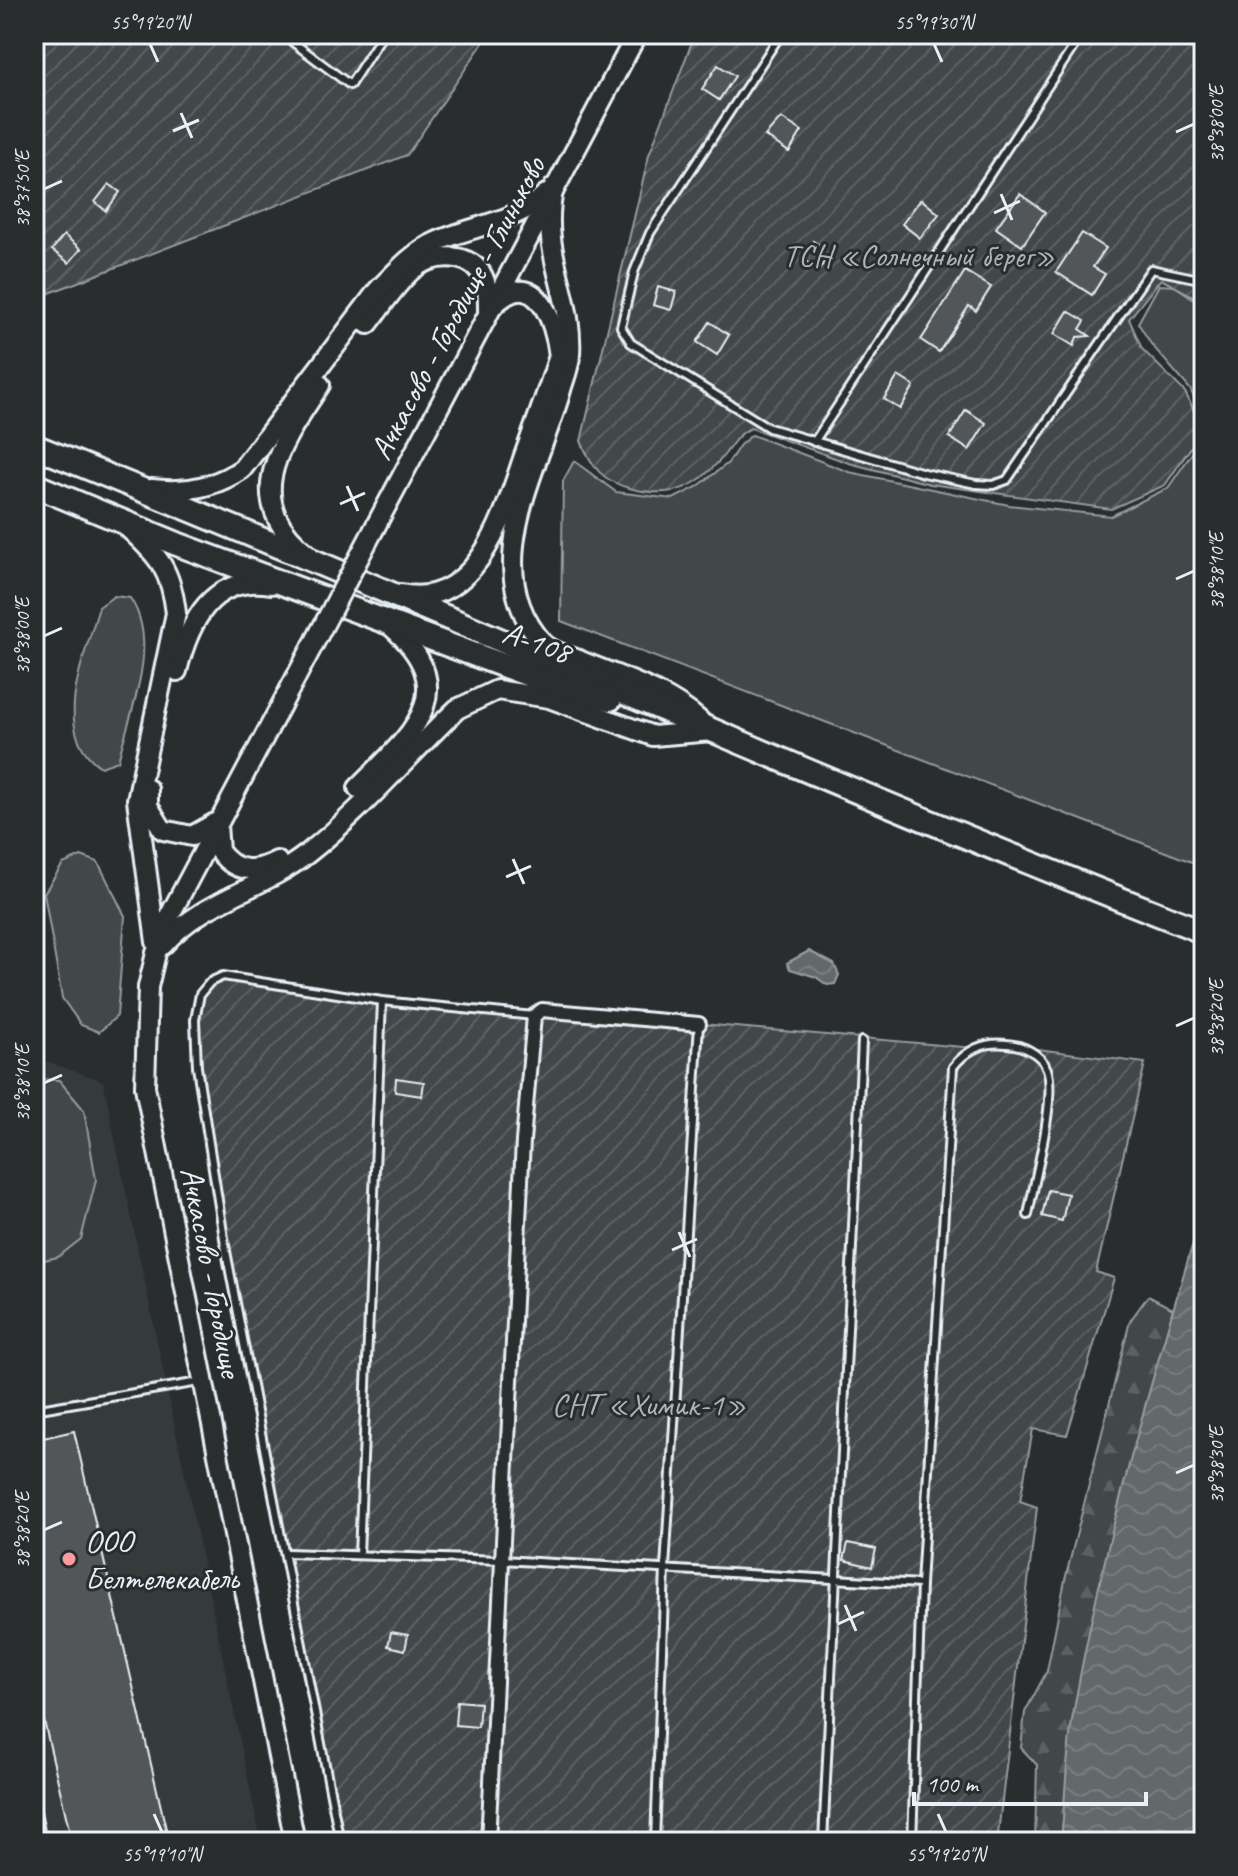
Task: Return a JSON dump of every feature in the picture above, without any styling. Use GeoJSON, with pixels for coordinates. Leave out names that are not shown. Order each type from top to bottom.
{"type":"FeatureCollection","features":[{"type":"Feature","properties":{"kind":"highway","name":"А-108"},"geometry":{"type":"LineString","coordinates":[[34,446],[555,661],[671,715],[1204,932]]}},
{"type":"Feature","properties":{"kind":"highway","name":"А-108"},"geometry":{"type":"LineString","coordinates":[[34,485],[122,522],[548,682],[671,715]]}},
{"type":"Feature","properties":{"kind":"street","name":"Ачкасово - Городище - Глиньково"},"geometry":{"type":"LineString","coordinates":[[217,822],[637,34]]}},
{"type":"Feature","properties":{"kind":"street"},"geometry":{"type":"LineString","coordinates":[[136,487],[182,491],[224,481],[242,469],[378,290],[399,268],[436,242],[533,207],[554,187]]}},
{"type":"Feature","properties":{"kind":"street"},"geometry":{"type":"LineString","coordinates":[[554,187],[547,213],[548,234],[570,356],[551,425],[517,521],[511,573],[524,614],[545,646],[679,702],[712,731]]}},
{"type":"Feature","properties":{"kind":"street"},"geometry":{"type":"LineString","coordinates":[[317,561],[279,525],[271,507],[271,490],[273,466],[281,444],[328,373],[400,283],[414,268],[431,260],[443,257],[470,263],[481,274],[488,292],[488,310]]}},
{"type":"Feature","properties":{"kind":"street"},"geometry":{"type":"LineString","coordinates":[[383,590],[412,596],[435,595],[458,582],[474,566],[503,518],[559,356],[556,328],[535,295],[521,290],[505,293],[488,310]]}},
{"type":"Feature","properties":{"kind":"street"},"geometry":{"type":"LineString","coordinates":[[122,522],[150,548],[166,569],[172,583],[176,613],[137,800],[156,926],[156,953]]}},
{"type":"Feature","properties":{"kind":"street"},"geometry":{"type":"LineString","coordinates":[[217,822],[202,833],[181,836],[163,830],[148,806],[146,796],[182,650],[197,615],[211,597],[234,584],[256,581],[299,588]]}},
{"type":"Feature","properties":{"kind":"street"},"geometry":{"type":"LineString","coordinates":[[217,822],[215,842],[224,858],[242,870],[262,868],[299,848],[412,733],[423,717],[427,696],[423,672],[406,640],[385,620]]}},
{"type":"Feature","properties":{"kind":"street"},"geometry":{"type":"LineString","coordinates":[[156,953],[188,919],[307,854],[457,709],[479,696],[497,690],[549,698],[653,736],[712,731]]}},
{"type":"Feature","properties":{"kind":"street","name":"Ачкасово - Городище"},"geometry":{"type":"LineString","coordinates":[[217,822],[172,911],[156,953],[148,987],[145,1087],[295,1842]]}},
{"type":"Feature","properties":{"kind":"street"},"geometry":{"type":"LineString","coordinates":[[488,1842],[523,1141],[534,1016],[542,1010],[699,1024]]}},
{"type":"Feature","properties":{"kind":"lane"},"geometry":{"type":"LineString","coordinates":[[282,34],[350,85],[383,34]]}},
{"type":"Feature","properties":{"kind":"lane"},"geometry":{"type":"LineString","coordinates":[[781,34],[650,233],[634,272],[621,327],[631,343],[769,428],[976,484],[993,485],[1007,480],[1151,269],[1204,280]]}},
{"type":"Feature","properties":{"kind":"lane"},"geometry":{"type":"LineString","coordinates":[[814,442],[1082,34]]}},
{"type":"Feature","properties":{"kind":"lane"},"geometry":{"type":"LineString","coordinates":[[340,1842],[287,1553],[226,1251],[197,1067],[195,1020],[200,994],[210,982],[223,976],[382,1001],[534,1016]]}},
{"type":"Feature","properties":{"kind":"lane"},"geometry":{"type":"LineString","coordinates":[[359,1555],[382,1001]]}},
{"type":"Feature","properties":{"kind":"lane"},"geometry":{"type":"LineString","coordinates":[[655,1842],[665,1568],[699,1024]]}},
{"type":"Feature","properties":{"kind":"lane"},"geometry":{"type":"LineString","coordinates":[[823,1842],[862,1041]]}},
{"type":"Feature","properties":{"kind":"lane"},"geometry":{"type":"LineString","coordinates":[[912,1842],[921,1584],[953,1067],[962,1055],[992,1043],[1026,1048],[1046,1067],[1050,1091],[1028,1215]]}},
{"type":"Feature","properties":{"kind":"lane"},"geometry":{"type":"LineString","coordinates":[[34,1410],[203,1381]]}},
{"type":"Feature","properties":{"kind":"lane"},"geometry":{"type":"LineString","coordinates":[[287,1553],[502,1560],[921,1584]]}},
{"type":"Feature","properties":{"kind":"lane"},"geometry":{"type":"LineString","coordinates":[[34,1801],[42,1842]]}},
{"type":"Feature","properties":{"kind":"shaded area","name":"ООО Белтелекабель"},"geometry":{"type":"Polygon","coordinates":[[[34,1057],[103,1081],[261,1842],[34,1842],[34,1057]]]}},
{"type":"Feature","properties":{"kind":"green space"},"geometry":{"type":"Polygon","coordinates":[[[34,34],[489,34],[407,155],[34,299],[34,34]]]}},
{"type":"Feature","properties":{"kind":"green space","name":"ТСН «Солнечный берег»"},"geometry":{"type":"Polygon","coordinates":[[[695,34],[1204,34],[1204,302],[1161,279],[1129,319],[1142,349],[1185,392],[1198,419],[1194,443],[1165,485],[1111,509],[930,484],[849,463],[751,428],[705,475],[684,488],[647,492],[622,486],[606,478],[589,458],[581,441],[649,155],[695,34]]]}},
{"type":"Feature","properties":{"kind":"green space"},"geometry":{"type":"Polygon","coordinates":[[[1159,285],[1175,286],[1204,306],[1204,862],[1197,864],[561,621],[563,481],[574,461],[616,492],[673,499],[697,487],[728,463],[740,445],[752,435],[849,472],[1009,505],[1111,516],[1168,488],[1199,443],[1203,417],[1190,389],[1151,344],[1138,323],[1159,285]]]}},
{"type":"Feature","properties":{"kind":"green space"},"geometry":{"type":"Polygon","coordinates":[[[114,596],[130,598],[139,616],[143,656],[135,700],[118,761],[101,767],[85,752],[76,734],[75,692],[99,607],[114,596]]]}},
{"type":"Feature","properties":{"kind":"green space"},"geometry":{"type":"Polygon","coordinates":[[[81,856],[98,862],[125,916],[117,1016],[99,1032],[81,1025],[62,998],[44,893],[63,864],[81,856]]]}},
{"type":"Feature","properties":{"kind":"green space","name":"СНТ «Химик-1»"},"geometry":{"type":"Polygon","coordinates":[[[223,976],[382,1001],[534,1016],[542,1010],[974,1048],[992,1043],[1145,1063],[1096,1272],[1114,1278],[1067,1435],[1033,1429],[1020,1501],[1037,1507],[997,1842],[340,1842],[226,1251],[197,1067],[195,1020],[200,994],[210,982],[223,976]]]}},
{"type":"Feature","properties":{"kind":"green space"},"geometry":{"type":"Polygon","coordinates":[[[34,1079],[59,1080],[84,1110],[96,1180],[81,1239],[58,1257],[34,1262],[34,1079]]]}},
{"type":"Feature","properties":{"kind":"green space"},"geometry":{"type":"Polygon","coordinates":[[[1148,1296],[1173,1309],[1114,1527],[1072,1722],[1061,1842],[1035,1842],[1037,1765],[1021,1748],[1025,1712],[1047,1671],[1065,1580],[1130,1321],[1148,1296]]]}},
{"type":"Feature","properties":{"kind":"water"},"geometry":{"type":"Polygon","coordinates":[[[809,951],[834,964],[839,975],[835,984],[827,985],[816,977],[790,969],[787,963],[809,951]]]}},
{"type":"Feature","properties":{"kind":"water"},"geometry":{"type":"Polygon","coordinates":[[[1204,1207],[1204,1842],[1061,1842],[1072,1721],[1098,1592],[1147,1398],[1204,1207]]]}},
{"type":"Feature","properties":{"kind":"building"},"geometry":{"type":"Polygon","coordinates":[[[718,65],[735,76],[719,100],[702,89],[718,65]]]}},
{"type":"Feature","properties":{"kind":"building"},"geometry":{"type":"Polygon","coordinates":[[[781,118],[802,131],[789,152],[765,136],[781,118]]]}},
{"type":"Feature","properties":{"kind":"building"},"geometry":{"type":"Polygon","coordinates":[[[109,184],[120,192],[106,211],[95,202],[109,184]]]}},
{"type":"Feature","properties":{"kind":"building"},"geometry":{"type":"Polygon","coordinates":[[[1020,194],[1045,212],[1022,246],[996,228],[1020,194]]]}},
{"type":"Feature","properties":{"kind":"building"},"geometry":{"type":"Polygon","coordinates":[[[921,199],[939,214],[920,238],[902,224],[921,199]]]}},
{"type":"Feature","properties":{"kind":"building"},"geometry":{"type":"Polygon","coordinates":[[[1082,233],[1106,248],[1093,267],[1105,274],[1092,295],[1056,272],[1082,233]]]}},
{"type":"Feature","properties":{"kind":"building"},"geometry":{"type":"Polygon","coordinates":[[[64,235],[81,249],[69,263],[52,250],[64,235]]]}},
{"type":"Feature","properties":{"kind":"building"},"geometry":{"type":"Polygon","coordinates":[[[813,241],[824,248],[821,253],[827,257],[819,270],[802,259],[813,241]]]}},
{"type":"Feature","properties":{"kind":"building"},"geometry":{"type":"Polygon","coordinates":[[[965,271],[991,287],[976,311],[969,306],[939,352],[921,340],[965,271]]]}},
{"type":"Feature","properties":{"kind":"building"},"geometry":{"type":"Polygon","coordinates":[[[658,287],[676,292],[671,310],[653,305],[658,287]]]}},
{"type":"Feature","properties":{"kind":"building"},"geometry":{"type":"Polygon","coordinates":[[[1068,311],[1085,321],[1080,329],[1090,336],[1077,337],[1074,346],[1054,334],[1068,311]]]}},
{"type":"Feature","properties":{"kind":"building"},"geometry":{"type":"Polygon","coordinates":[[[710,322],[729,335],[717,355],[697,342],[710,322]]]}},
{"type":"Feature","properties":{"kind":"building"},"geometry":{"type":"Polygon","coordinates":[[[898,376],[914,386],[900,409],[884,399],[898,376]]]}},
{"type":"Feature","properties":{"kind":"building"},"geometry":{"type":"Polygon","coordinates":[[[966,410],[986,423],[969,450],[949,437],[966,410]]]}},
{"type":"Feature","properties":{"kind":"building"},"geometry":{"type":"Polygon","coordinates":[[[396,1078],[424,1082],[422,1096],[395,1092],[396,1078]]]}},
{"type":"Feature","properties":{"kind":"building"},"geometry":{"type":"Polygon","coordinates":[[[1048,1190],[1068,1194],[1062,1221],[1042,1216],[1048,1190]]]}},
{"type":"Feature","properties":{"kind":"building","name":"ООО Белтелекабель"},"geometry":{"type":"Polygon","coordinates":[[[74,1431],[169,1842],[72,1842],[34,1678],[34,1440],[74,1431]]]}},
{"type":"Feature","properties":{"kind":"building"},"geometry":{"type":"Polygon","coordinates":[[[848,1543],[876,1549],[872,1567],[844,1560],[848,1543]]]}},
{"type":"Feature","properties":{"kind":"building"},"geometry":{"type":"Polygon","coordinates":[[[391,1632],[408,1635],[405,1650],[388,1646],[391,1632]]]}},
{"type":"Feature","properties":{"kind":"building"},"geometry":{"type":"Polygon","coordinates":[[[457,1701],[480,1703],[478,1727],[455,1725],[457,1701]]]}},
{"type":"Feature","properties":{"kind":"place","name":"ООО Белтелекабель"},"geometry":{"type":"Point","coordinates":[69,1559]}}]}
